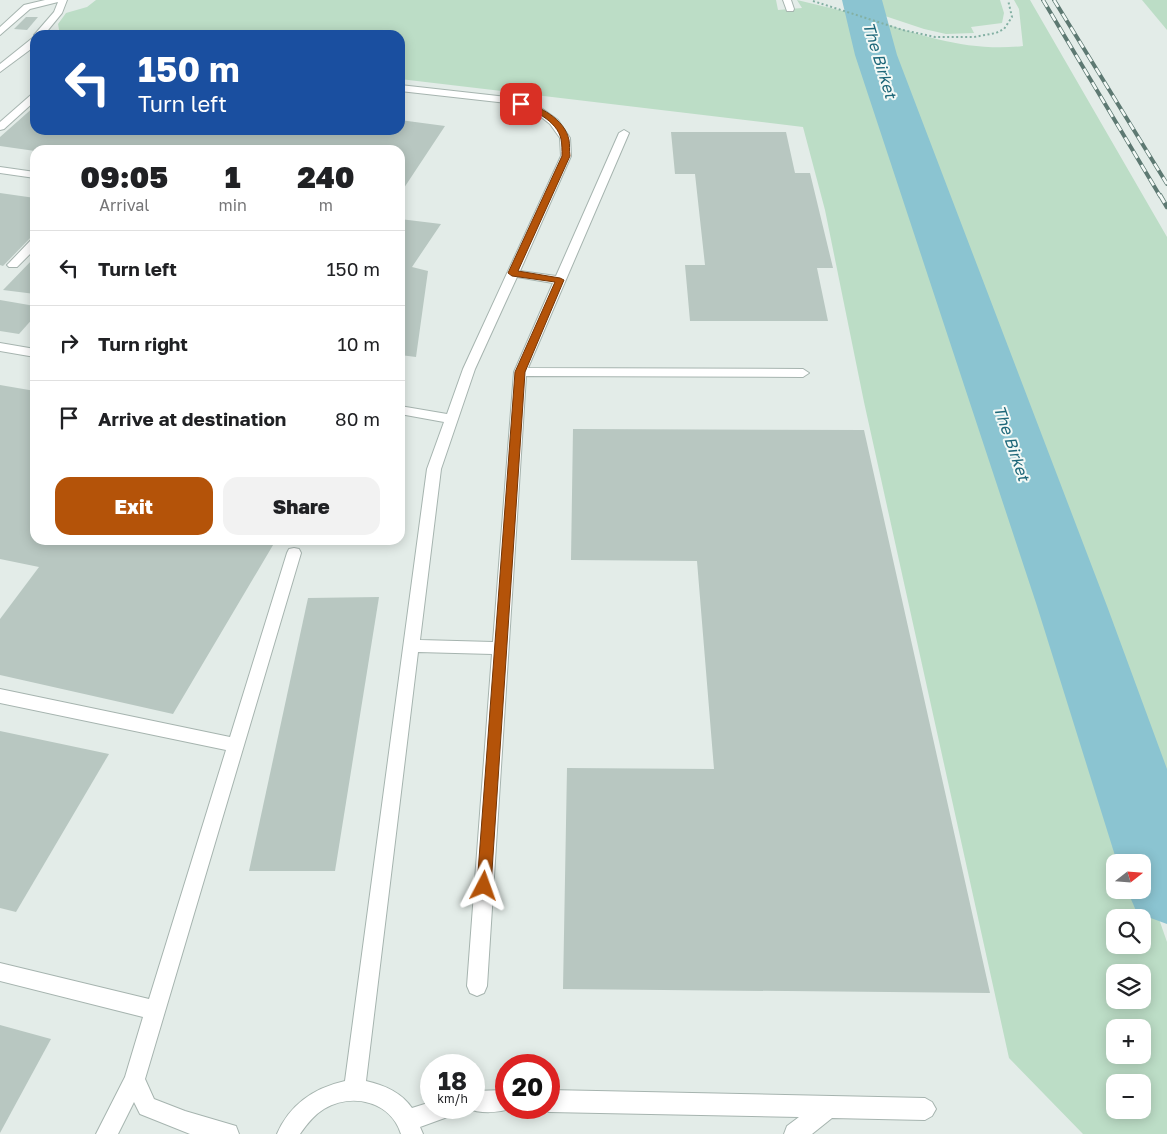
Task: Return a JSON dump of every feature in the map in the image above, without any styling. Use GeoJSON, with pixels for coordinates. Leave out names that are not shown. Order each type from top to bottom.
{"type":"FeatureCollection","features":[{"type":"Feature","properties":{"kind":"lane"},"geometry":{"type":"LineString","coordinates":[[0,32],[27,7],[56,0]]}},
{"type":"Feature","properties":{"kind":"lane"},"geometry":{"type":"LineString","coordinates":[[43,30],[58,13],[63,0]]}},
{"type":"Feature","properties":{"kind":"lane"},"geometry":{"type":"LineString","coordinates":[[0,68],[30,49]]}},
{"type":"Feature","properties":{"kind":"lane"},"geometry":{"type":"LineString","coordinates":[[354,1090],[434,469],[469,369],[566,156],[565,138],[554,122],[534,107],[507,100],[405,89]]}},
{"type":"Feature","properties":{"kind":"lane"},"geometry":{"type":"LineString","coordinates":[[0,127],[30,100]]}},
{"type":"Feature","properties":{"kind":"lane"},"geometry":{"type":"LineString","coordinates":[[477,986],[520,372],[624,133]]}},
{"type":"Feature","properties":{"kind":"lane"},"geometry":{"type":"LineString","coordinates":[[0,170],[30,174]]}},
{"type":"Feature","properties":{"kind":"lane"},"geometry":{"type":"LineString","coordinates":[[13,265],[30,247]]}},
{"type":"Feature","properties":{"kind":"lane"},"geometry":{"type":"LineString","coordinates":[[512,273],[560,280]]}},
{"type":"Feature","properties":{"kind":"lane"},"geometry":{"type":"LineString","coordinates":[[0,348],[30,352]]}},
{"type":"Feature","properties":{"kind":"lane"},"geometry":{"type":"LineString","coordinates":[[520,372],[803,373]]}},
{"type":"Feature","properties":{"kind":"lane"},"geometry":{"type":"LineString","coordinates":[[405,411],[452,418]]}},
{"type":"Feature","properties":{"kind":"lane"},"geometry":{"type":"LineString","coordinates":[[107,1134],[134,1080],[294,553]]}},
{"type":"Feature","properties":{"kind":"lane"},"geometry":{"type":"LineString","coordinates":[[411,646],[501,648]]}},
{"type":"Feature","properties":{"kind":"lane"},"geometry":{"type":"LineString","coordinates":[[0,696],[236,745]]}},
{"type":"Feature","properties":{"kind":"lane"},"geometry":{"type":"LineString","coordinates":[[0,972],[155,1010]]}},
{"type":"Feature","properties":{"kind":"lane"},"geometry":{"type":"LineString","coordinates":[[134,1080],[147,1107],[185,1122],[228,1134]]}},
{"type":"Feature","properties":{"kind":"lane"},"geometry":{"type":"LineString","coordinates":[[288,1134],[300,1117],[318,1100],[340,1091],[363,1090],[384,1096],[401,1110],[410,1127],[425,1119]]}},
{"type":"Feature","properties":{"kind":"lane"},"geometry":{"type":"LineString","coordinates":[[560,1101],[925,1109]]}},
{"type":"Feature","properties":{"kind":"lane"},"geometry":{"type":"LineString","coordinates":[[796,1134],[828,1107]]}},
{"type":"Feature","properties":{"kind":"path"},"geometry":{"type":"LineString","coordinates":[[810,0],[848,10],[918,35],[964,38],[986,36],[1003,30],[1012,17],[1008,0]]}},
{"type":"Feature","properties":{"kind":"green space"},"geometry":{"type":"Polygon","coordinates":[[[96,0],[776,0],[778,10],[802,8],[797,0],[864,16],[865,25],[860,46],[935,269],[1029,532],[1136,854],[1106,854],[1106,899],[1151,899],[1151,896],[1167,942],[1167,1134],[1083,1134],[1009,1058],[864,402],[825,210],[803,127],[405,80],[405,30],[59,30],[58,24],[66,13],[87,7],[96,0]]]}},
{"type":"Feature","properties":{"kind":"green space"},"geometry":{"type":"Polygon","coordinates":[[[879,0],[1000,0],[1004,13],[1002,23],[971,27],[974,33],[946,34],[924,29],[879,14],[879,0]]]}},
{"type":"Feature","properties":{"kind":"green space"},"geometry":{"type":"Polygon","coordinates":[[[1014,0],[1030,0],[1167,237],[1167,798],[877,21],[949,42],[986,47],[1023,46],[1019,9],[1014,0]]]}},
{"type":"Feature","properties":{"kind":"green space"},"geometry":{"type":"Polygon","coordinates":[[[1142,0],[1167,0],[1167,30],[1142,0]]]}},
{"type":"Feature","properties":{"kind":"building"},"geometry":{"type":"Polygon","coordinates":[[[26,17],[38,17],[27,30],[14,29],[26,17]]]}},
{"type":"Feature","properties":{"kind":"building"},"geometry":{"type":"Polygon","coordinates":[[[30,110],[30,135],[405,135],[405,121],[445,126],[405,186],[405,145],[30,145],[30,150],[0,146],[0,137],[30,110]]]}},
{"type":"Feature","properties":{"kind":"building"},"geometry":{"type":"Polygon","coordinates":[[[671,132],[786,132],[795,173],[810,173],[833,268],[817,268],[828,321],[690,321],[685,265],[705,265],[695,174],[675,174],[671,132]]]}},
{"type":"Feature","properties":{"kind":"building"},"geometry":{"type":"Polygon","coordinates":[[[0,193],[30,197],[30,238],[3,266],[0,265],[0,193]]]}},
{"type":"Feature","properties":{"kind":"building"},"geometry":{"type":"Polygon","coordinates":[[[405,220],[441,224],[412,267],[428,271],[416,357],[405,356],[405,220]]]}},
{"type":"Feature","properties":{"kind":"building"},"geometry":{"type":"Polygon","coordinates":[[[30,262],[30,293],[3,290],[30,262]]]}},
{"type":"Feature","properties":{"kind":"building"},"geometry":{"type":"Polygon","coordinates":[[[0,300],[30,305],[30,322],[19,334],[0,331],[0,300]]]}},
{"type":"Feature","properties":{"kind":"building"},"geometry":{"type":"Polygon","coordinates":[[[0,385],[30,390],[30,545],[273,545],[173,714],[0,675],[0,619],[39,567],[0,559],[0,385]]]}},
{"type":"Feature","properties":{"kind":"building"},"geometry":{"type":"Polygon","coordinates":[[[573,429],[864,430],[990,993],[563,989],[567,768],[714,769],[697,561],[571,560],[573,429]]]}},
{"type":"Feature","properties":{"kind":"building"},"geometry":{"type":"Polygon","coordinates":[[[379,597],[335,871],[249,871],[308,598],[379,597]]]}},
{"type":"Feature","properties":{"kind":"building"},"geometry":{"type":"Polygon","coordinates":[[[0,731],[109,754],[16,912],[0,908],[0,731]]]}},
{"type":"Feature","properties":{"kind":"building"},"geometry":{"type":"Polygon","coordinates":[[[0,1025],[51,1039],[0,1133],[0,1025]]]}},
{"type":"Feature","properties":{"kind":"waterway","name":"The Birket"},"geometry":{"type":"LineString","coordinates":[[862,0],[876,55],[1072,606],[1167,885]]}},
{"type":"Feature","properties":{"kind":"railway"},"geometry":{"type":"LineString","coordinates":[[1043,0],[1160,196]]}},
{"type":"Feature","properties":{"kind":"railway"},"geometry":{"type":"LineString","coordinates":[[1054,0],[1167,184]]}},
{"type":"Feature","properties":{"kind":"railway"},"geometry":{"type":"LineString","coordinates":[[1160,195],[1167,207]]}},
{"type":"Feature","properties":{"kind":"route"},"geometry":{"type":"LineString","coordinates":[[484,886],[520,372],[560,280],[512,273],[566,156],[565,138],[554,122],[534,107],[521,104]]}}]}
